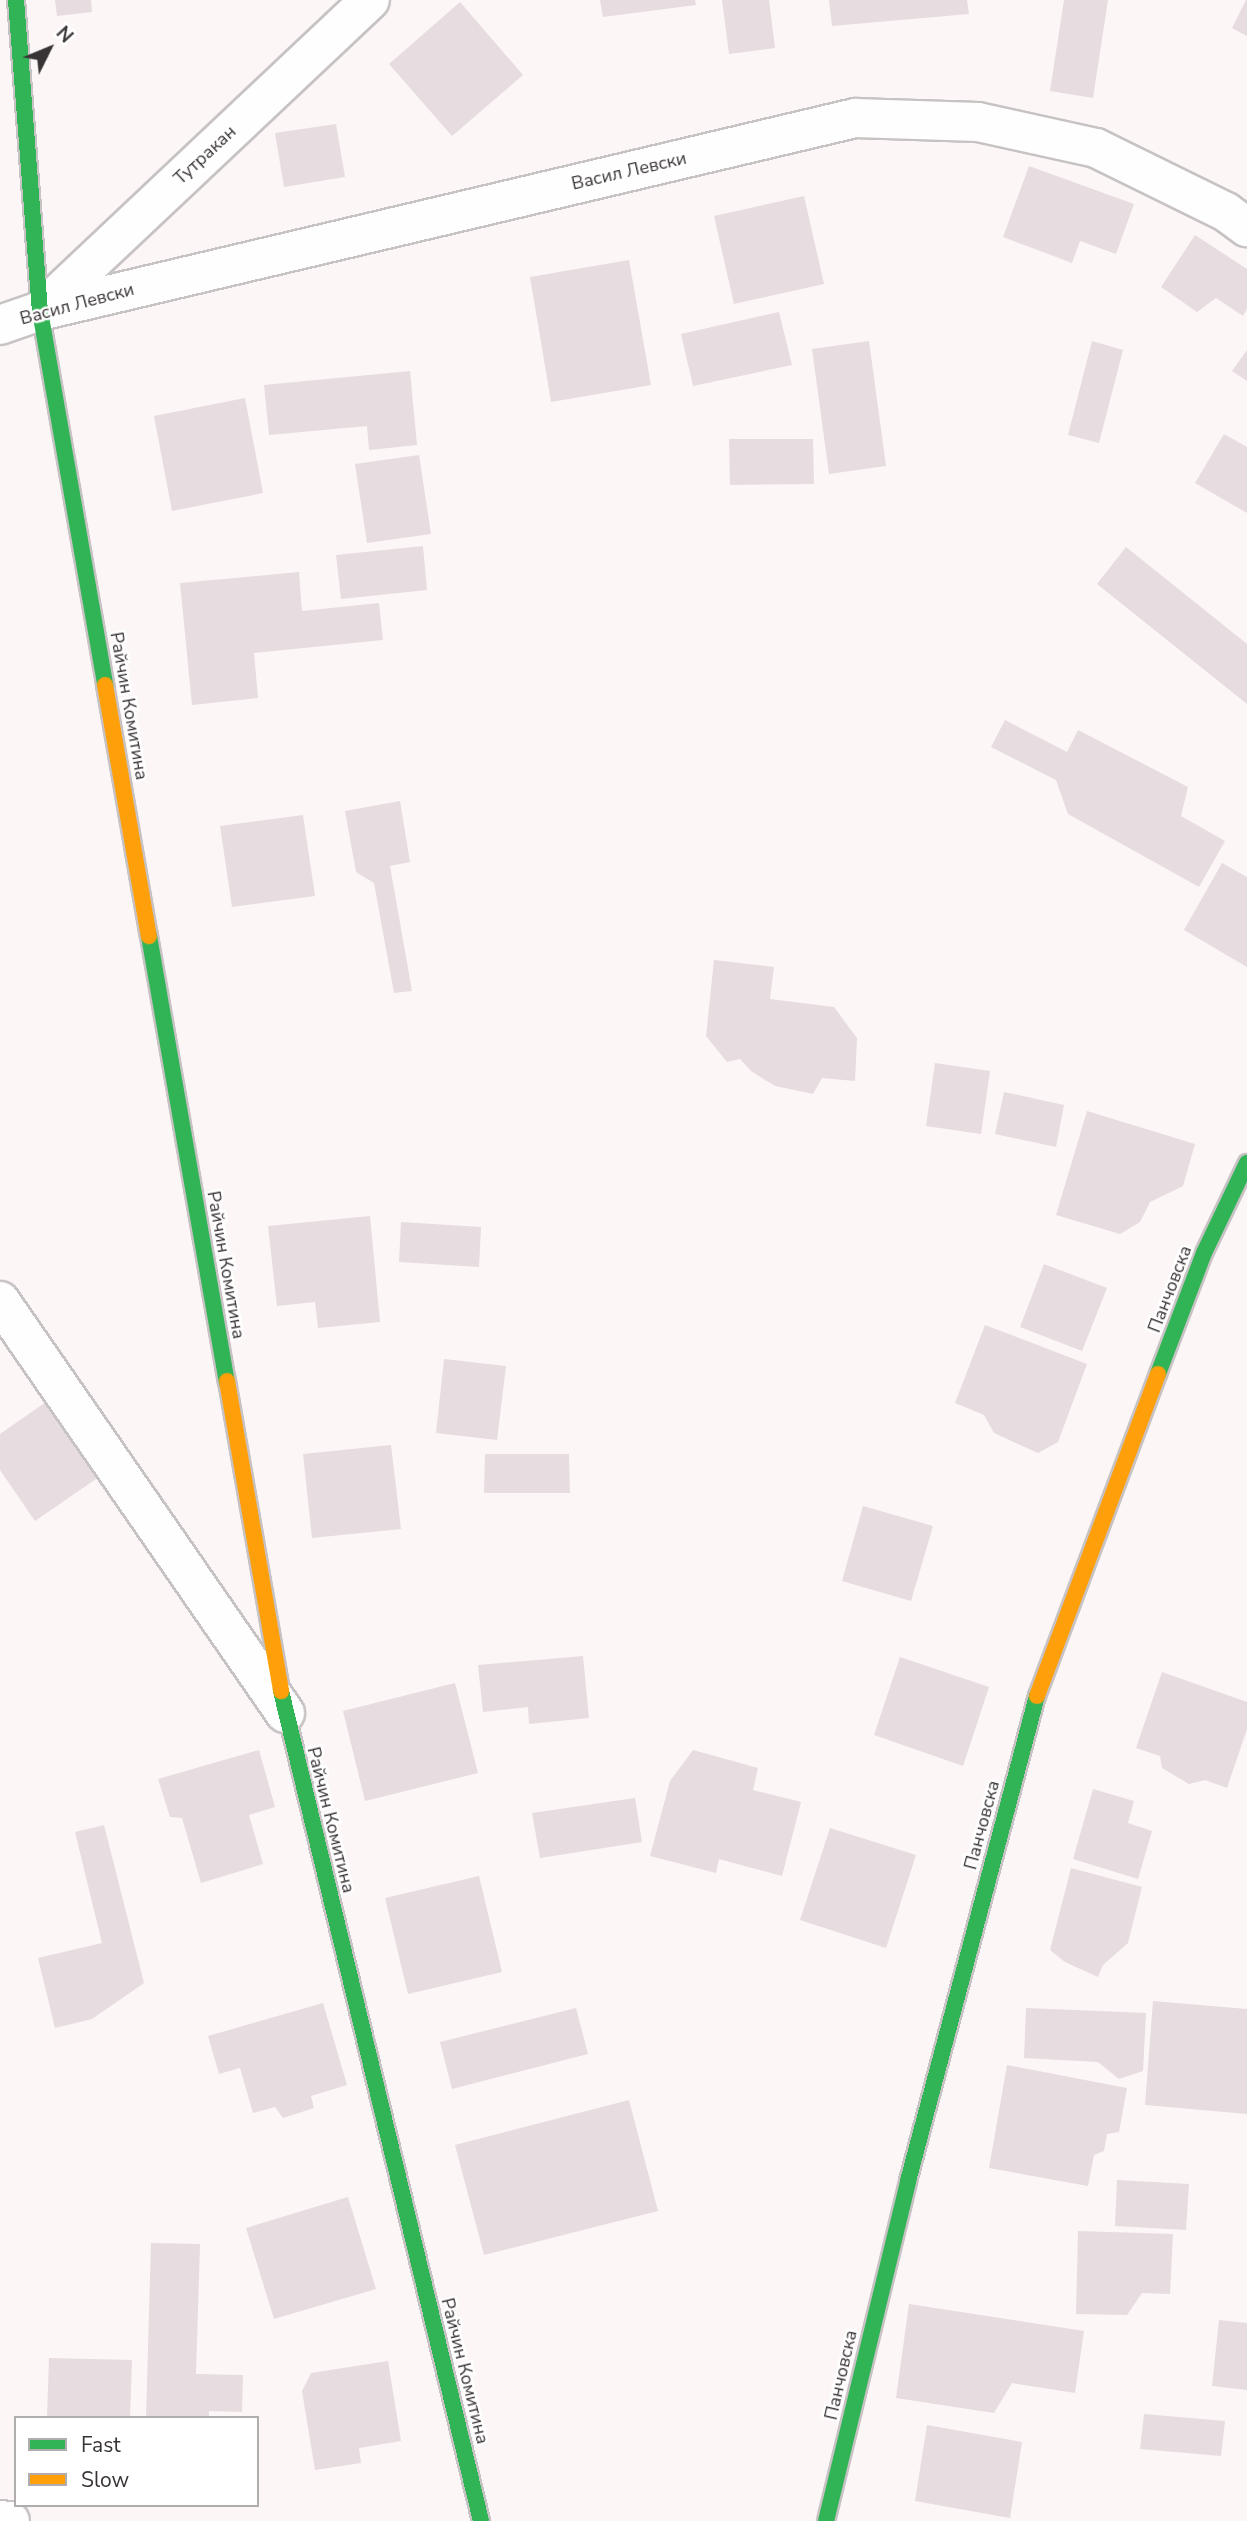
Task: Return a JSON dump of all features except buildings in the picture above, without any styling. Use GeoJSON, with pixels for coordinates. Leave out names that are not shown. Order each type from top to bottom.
{"type":"FeatureCollection","features":[{"type":"Feature","properties":{"kind":"street","name":"Райчин Комитина"},"geometry":{"type":"LineString","coordinates":[[16,0],[40,311],[285,1713],[481,2521]]}},
{"type":"Feature","properties":{"kind":"street","name":"Тутракан"},"geometry":{"type":"LineString","coordinates":[[40,311],[370,0]]}},
{"type":"Feature","properties":{"kind":"street","name":"Васил Левски"},"geometry":{"type":"LineString","coordinates":[[0,324],[40,311],[855,118],[978,122],[1096,148],[1226,212],[1247,227]]}},
{"type":"Feature","properties":{"kind":"street","name":"Панчовска"},"geometry":{"type":"LineString","coordinates":[[826,2521],[908,2181],[1032,1709],[1204,1253],[1247,1163]]}},
{"type":"Feature","properties":{"kind":"street"},"geometry":{"type":"LineString","coordinates":[[0,1301],[285,1713]]}},
{"type":"Feature","properties":{"kind":"street"},"geometry":{"type":"LineString","coordinates":[[0,2520],[10,2521]]}},
{"type":"Feature","properties":{"kind":"traffic: fast"},"geometry":{"type":"LineString","coordinates":[[16,0],[40,311],[105,685]]}},
{"type":"Feature","properties":{"kind":"traffic: fast"},"geometry":{"type":"LineString","coordinates":[[149,936],[227,1381]]}},
{"type":"Feature","properties":{"kind":"traffic: fast"},"geometry":{"type":"LineString","coordinates":[[1158,1374],[1204,1253],[1247,1163]]}},
{"type":"Feature","properties":{"kind":"traffic: fast"},"geometry":{"type":"LineString","coordinates":[[281,1691],[481,2521]]}},
{"type":"Feature","properties":{"kind":"traffic: fast"},"geometry":{"type":"LineString","coordinates":[[826,2521],[908,2181],[1037,1696]]}},
{"type":"Feature","properties":{"kind":"traffic: slow"},"geometry":{"type":"LineString","coordinates":[[105,685],[149,936]]}},
{"type":"Feature","properties":{"kind":"traffic: slow"},"geometry":{"type":"LineString","coordinates":[[1037,1696],[1158,1374]]}},
{"type":"Feature","properties":{"kind":"traffic: slow"},"geometry":{"type":"LineString","coordinates":[[227,1381],[281,1691]]}}]}
